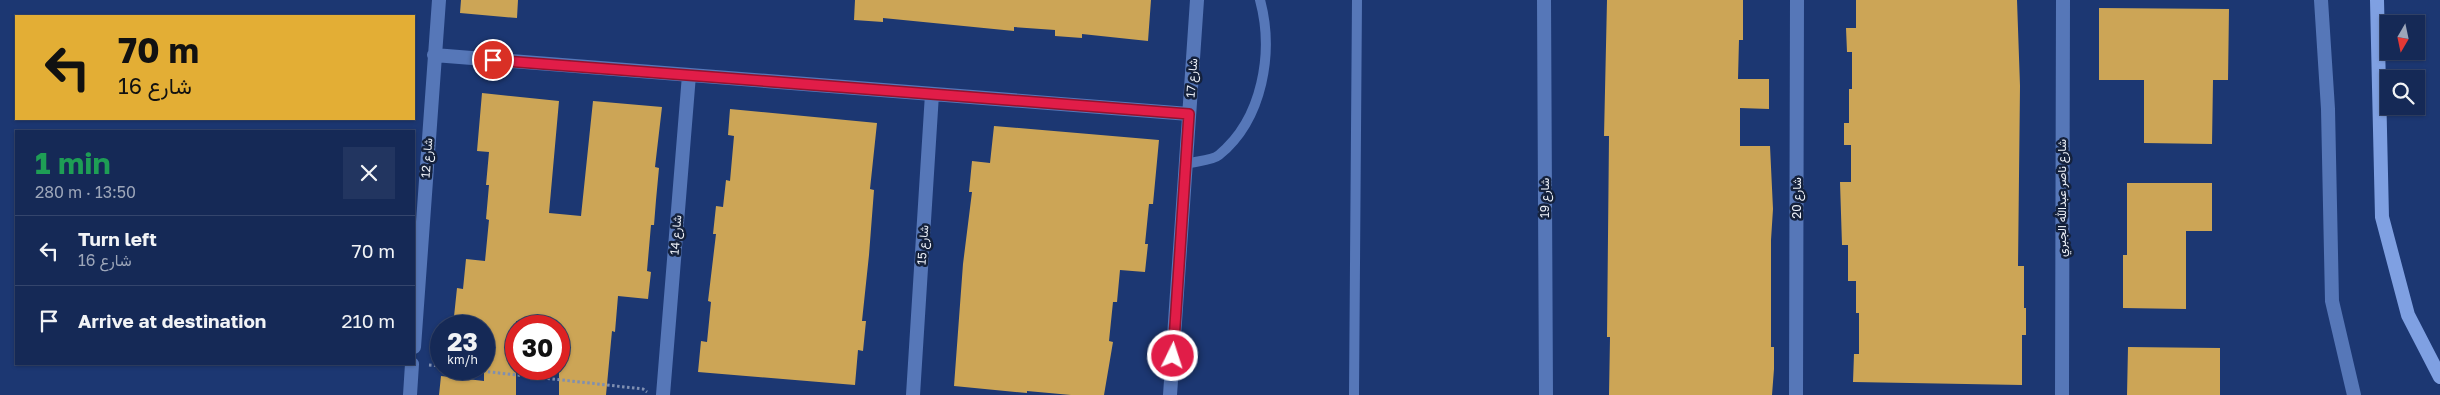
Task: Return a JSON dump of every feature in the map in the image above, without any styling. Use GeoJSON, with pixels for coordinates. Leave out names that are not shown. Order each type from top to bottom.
{"type":"FeatureCollection","features":[{"type":"Feature","properties":{"kind":"highway"},"geometry":{"type":"LineString","coordinates":[[2377,0],[2382,217],[2408,315],[2440,377]]}},
{"type":"Feature","properties":{"kind":"street","name":"شارع 12"},"geometry":{"type":"LineString","coordinates":[[415,332],[438,0]]}},
{"type":"Feature","properties":{"kind":"street","name":"شارع 17"},"geometry":{"type":"LineString","coordinates":[[1170,395],[1197,0]]}},
{"type":"Feature","properties":{"kind":"street","name":"شارع 19"},"geometry":{"type":"LineString","coordinates":[[1544,0],[1546,395]]}},
{"type":"Feature","properties":{"kind":"street","name":"شارع 20"},"geometry":{"type":"LineString","coordinates":[[1796,395],[1797,0]]}},
{"type":"Feature","properties":{"kind":"street","name":"شارع ناصر عبدالله الجبري"},"geometry":{"type":"LineString","coordinates":[[2062,395],[2063,0]]}},
{"type":"Feature","properties":{"kind":"street"},"geometry":{"type":"LineString","coordinates":[[2321,0],[2328,110],[2332,301],[2354,395]]}},
{"type":"Feature","properties":{"kind":"street"},"geometry":{"type":"LineString","coordinates":[[434,55],[1189,114]]}},
{"type":"Feature","properties":{"kind":"street","name":"شارع 14"},"geometry":{"type":"LineString","coordinates":[[663,395],[689,75]]}},
{"type":"Feature","properties":{"kind":"street","name":"شارع 15"},"geometry":{"type":"LineString","coordinates":[[913,395],[932,94]]}},
{"type":"Feature","properties":{"kind":"street"},"geometry":{"type":"LineString","coordinates":[[410,395],[412,365]]}},
{"type":"Feature","properties":{"kind":"lane"},"geometry":{"type":"LineString","coordinates":[[1186,164],[1218,156],[1243,128],[1260,92],[1264,82],[1266,22],[1260,0]]}},
{"type":"Feature","properties":{"kind":"lane"},"geometry":{"type":"LineString","coordinates":[[1354,395],[1357,0]]}},
{"type":"Feature","properties":{"kind":"path"},"geometry":{"type":"LineString","coordinates":[[495,373],[643,389],[651,395]]}},
{"type":"Feature","properties":{"kind":"building"},"geometry":{"type":"Polygon","coordinates":[[[461,0],[518,0],[517,18],[460,13],[461,0]]]}},
{"type":"Feature","properties":{"kind":"building"},"geometry":{"type":"Polygon","coordinates":[[[855,0],[1151,0],[1148,41],[1082,34],[1082,38],[1055,36],[1055,30],[1014,27],[1014,31],[883,18],[883,22],[854,20],[855,0]]]}},
{"type":"Feature","properties":{"kind":"building"},"geometry":{"type":"Polygon","coordinates":[[[1607,0],[1743,0],[1743,40],[1739,40],[1738,79],[1769,79],[1769,109],[1740,108],[1740,146],[1770,146],[1773,209],[1771,240],[1771,347],[1774,347],[1774,369],[1772,395],[1609,395],[1610,337],[1607,337],[1609,136],[1604,136],[1607,0]]]}},
{"type":"Feature","properties":{"kind":"building"},"geometry":{"type":"Polygon","coordinates":[[[1856,0],[2017,0],[2020,86],[2018,266],[2024,266],[2024,308],[2026,308],[2026,335],[2022,335],[2022,385],[1853,382],[1854,354],[1859,354],[1859,313],[1856,313],[1856,281],[1848,281],[1848,245],[1842,245],[1840,182],[1851,182],[1851,145],[1844,145],[1844,123],[1849,123],[1849,89],[1852,89],[1852,52],[1847,52],[1846,28],[1856,28],[1856,0]]]}},
{"type":"Feature","properties":{"kind":"building"},"geometry":{"type":"Polygon","coordinates":[[[2099,8],[2229,9],[2228,80],[2213,80],[2212,144],[2144,143],[2144,80],[2099,80],[2099,8]]]}},
{"type":"Feature","properties":{"kind":"building"},"geometry":{"type":"Polygon","coordinates":[[[482,93],[559,101],[549,213],[581,216],[593,101],[662,107],[655,167],[659,168],[654,225],[651,225],[647,271],[651,272],[648,299],[618,296],[615,332],[612,331],[606,395],[559,395],[559,380],[570,380],[570,315],[505,315],[505,380],[516,380],[516,395],[439,395],[441,380],[495,380],[495,315],[454,315],[457,288],[463,289],[466,259],[485,261],[489,220],[486,219],[489,185],[486,185],[489,152],[477,151],[482,93]]]}},
{"type":"Feature","properties":{"kind":"building"},"geometry":{"type":"Polygon","coordinates":[[[730,109],[877,123],[870,189],[874,190],[862,321],[866,321],[863,351],[858,350],[855,385],[698,372],[701,341],[707,342],[711,302],[708,301],[716,234],[713,234],[716,206],[723,207],[726,180],[730,181],[734,136],[728,135],[730,109]]]}},
{"type":"Feature","properties":{"kind":"building"},"geometry":{"type":"Polygon","coordinates":[[[994,126],[1159,140],[1153,204],[1149,204],[1145,244],[1148,244],[1145,272],[1120,270],[1117,302],[1113,302],[1109,341],[1113,342],[1104,395],[1071,395],[1027,391],[1027,393],[954,386],[963,264],[972,192],[969,192],[972,161],[990,163],[994,126]]]}},
{"type":"Feature","properties":{"kind":"building"},"geometry":{"type":"Polygon","coordinates":[[[2127,183],[2212,183],[2212,231],[2186,231],[2186,309],[2123,308],[2123,255],[2127,255],[2127,183]]]}},
{"type":"Feature","properties":{"kind":"building"},"geometry":{"type":"Polygon","coordinates":[[[2128,347],[2220,348],[2220,395],[2127,395],[2128,347]]]}},
{"type":"Feature","properties":{"kind":"route"},"geometry":{"type":"LineString","coordinates":[[493,60],[1189,114],[1173,356]]}}]}
